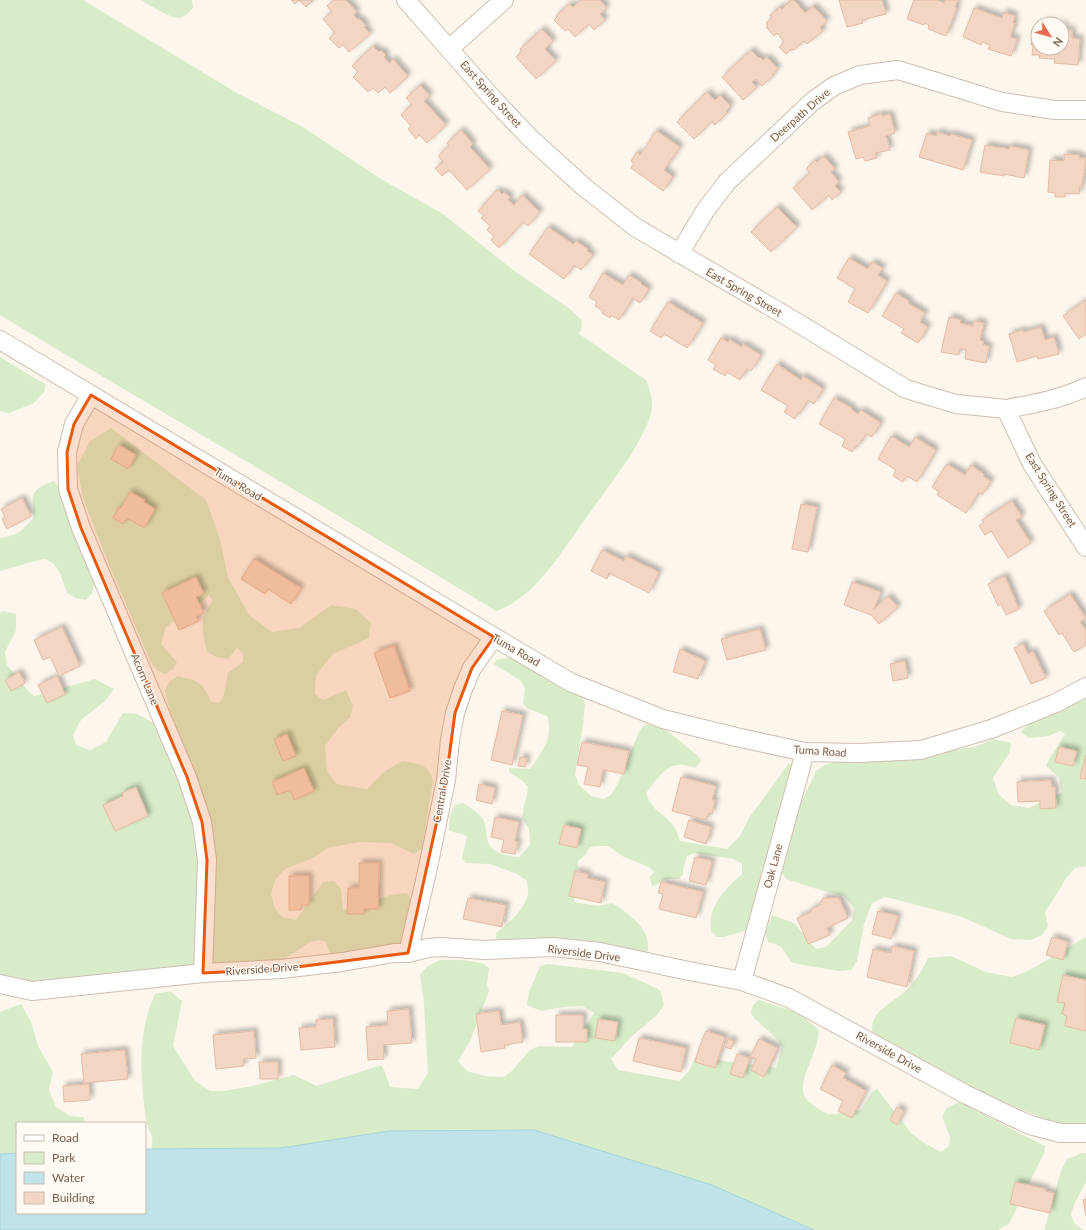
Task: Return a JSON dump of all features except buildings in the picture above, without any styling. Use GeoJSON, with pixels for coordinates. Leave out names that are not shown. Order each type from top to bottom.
{"type":"FeatureCollection","features":[{"type":"Feature","properties":{"kind":"street","name":"East Spring Street"},"geometry":{"type":"LineString","coordinates":[[406,0],[450,48],[494,100],[530,138],[572,177],[635,227],[906,389],[956,404],[1006,409],[1032,464],[1086,546]]}},
{"type":"Feature","properties":{"kind":"street"},"geometry":{"type":"LineString","coordinates":[[450,48],[504,0]]}},
{"type":"Feature","properties":{"kind":"street","name":"Deerpath Drive"},"geometry":{"type":"LineString","coordinates":[[679,254],[705,211],[727,182],[813,101],[834,86],[860,75],[898,70],[1002,102],[1055,110],[1086,110]]}},
{"type":"Feature","properties":{"kind":"street","name":"Tuma Road"},"geometry":{"type":"LineString","coordinates":[[0,340],[570,682],[663,719],[805,752],[859,753],[921,750],[994,728],[1056,703],[1086,687]]}},
{"type":"Feature","properties":{"kind":"street"},"geometry":{"type":"LineString","coordinates":[[1006,409],[1045,402],[1086,387]]}},
{"type":"Feature","properties":{"kind":"street","name":"Acorn Lane"},"geometry":{"type":"LineString","coordinates":[[91,395],[74,424],[67,452],[68,489],[81,528],[187,777],[202,822],[207,860],[203,973]]}},
{"type":"Feature","properties":{"kind":"street","name":"Central Drive"},"geometry":{"type":"LineString","coordinates":[[408,953],[446,780],[450,740],[455,713],[463,688],[472,668],[494,637]]}},
{"type":"Feature","properties":{"kind":"street","name":"Oak Lane"},"geometry":{"type":"LineString","coordinates":[[742,981],[805,752]]}},
{"type":"Feature","properties":{"kind":"street","name":"Riverside Drive"},"geometry":{"type":"LineString","coordinates":[[0,984],[32,991],[203,973],[281,969],[342,962],[394,953],[408,953],[428,948],[442,947],[484,950],[553,947],[600,952],[742,981],[789,998],[1004,1114],[1030,1125],[1060,1133],[1086,1133]]}},
{"type":"Feature","properties":{"kind":"highlighted area"},"geometry":{"type":"Polygon","coordinates":[[[91,395],[494,637],[472,668],[455,713],[446,780],[408,953],[281,969],[203,973],[207,860],[202,822],[187,777],[81,528],[68,489],[67,452],[74,424],[91,395]]]}},
{"type":"Feature","properties":{"kind":"green space"},"geometry":{"type":"Polygon","coordinates":[[[0,0],[83,0],[237,93],[303,127],[381,179],[443,214],[513,270],[570,309],[582,321],[581,331],[578,333],[647,381],[652,400],[652,409],[640,439],[629,458],[564,550],[544,575],[522,597],[496,611],[373,536],[0,315],[0,0]]]}},
{"type":"Feature","properties":{"kind":"green space"},"geometry":{"type":"Polygon","coordinates":[[[141,0],[192,0],[193,8],[184,17],[176,18],[141,0]]]}},
{"type":"Feature","properties":{"kind":"green space"},"geometry":{"type":"Polygon","coordinates":[[[0,357],[46,385],[44,392],[34,403],[9,413],[0,411],[0,357]]]}},
{"type":"Feature","properties":{"kind":"green space"},"geometry":{"type":"Polygon","coordinates":[[[111,428],[206,500],[220,539],[228,577],[249,615],[272,632],[299,628],[331,605],[356,609],[371,623],[369,638],[333,654],[316,675],[315,694],[323,700],[346,690],[353,706],[350,718],[339,727],[325,746],[327,771],[337,784],[367,789],[385,771],[402,761],[422,765],[426,768],[429,771],[433,781],[422,848],[414,854],[391,843],[359,842],[327,848],[315,857],[285,869],[275,880],[271,894],[275,908],[282,917],[296,920],[323,882],[334,881],[341,889],[343,910],[391,895],[406,893],[411,898],[400,944],[395,948],[333,958],[326,942],[318,940],[310,942],[278,963],[208,966],[210,867],[165,690],[170,681],[178,676],[199,683],[205,689],[211,701],[218,703],[223,698],[228,673],[243,662],[243,654],[237,648],[228,659],[216,657],[207,652],[202,625],[204,616],[212,599],[209,596],[166,627],[161,644],[177,662],[173,669],[165,674],[158,671],[151,663],[83,499],[77,466],[90,441],[111,428]]]}},
{"type":"Feature","properties":{"kind":"green space"},"geometry":{"type":"Polygon","coordinates":[[[54,481],[61,491],[97,573],[92,593],[86,600],[76,598],[67,593],[60,573],[54,564],[46,559],[0,571],[0,538],[11,536],[25,527],[33,518],[33,498],[36,490],[54,481]]]}},
{"type":"Feature","properties":{"kind":"green space"},"geometry":{"type":"Polygon","coordinates":[[[3,611],[16,614],[16,630],[5,652],[7,665],[34,696],[95,679],[114,689],[105,701],[81,720],[73,735],[76,745],[90,750],[106,742],[123,713],[137,714],[156,724],[191,803],[202,850],[197,960],[194,968],[35,985],[0,978],[0,613],[3,611]]]}},
{"type":"Feature","properties":{"kind":"green space"},"geometry":{"type":"Polygon","coordinates":[[[513,657],[579,692],[585,703],[575,775],[579,785],[591,796],[604,799],[611,795],[618,783],[639,732],[645,724],[661,727],[698,756],[701,761],[695,768],[683,765],[671,767],[661,774],[646,793],[651,804],[673,826],[680,841],[727,849],[740,836],[749,818],[789,763],[793,767],[751,929],[724,937],[717,937],[711,931],[712,914],[715,906],[723,892],[742,874],[742,864],[733,859],[694,853],[687,856],[683,869],[683,875],[679,879],[667,879],[652,887],[650,877],[654,872],[649,867],[624,857],[608,846],[597,846],[590,847],[586,854],[578,861],[574,902],[598,906],[612,903],[618,907],[632,917],[643,930],[647,937],[647,953],[501,941],[496,938],[496,933],[520,911],[526,900],[528,892],[527,881],[517,874],[490,864],[466,863],[462,858],[467,837],[463,834],[449,830],[449,823],[455,805],[463,803],[474,810],[483,819],[488,843],[499,853],[519,857],[530,845],[529,829],[522,818],[528,787],[523,781],[509,772],[509,768],[530,769],[546,744],[549,723],[547,716],[529,709],[523,704],[525,688],[521,681],[494,664],[496,660],[513,657]]]}},
{"type":"Feature","properties":{"kind":"green space"},"geometry":{"type":"Polygon","coordinates":[[[1086,698],[1086,866],[1075,868],[1066,878],[1045,912],[1048,926],[1042,935],[1031,940],[1011,939],[962,917],[885,897],[872,903],[864,924],[857,961],[851,970],[838,971],[793,963],[782,948],[768,942],[765,933],[772,915],[794,923],[816,949],[826,947],[852,920],[854,908],[844,896],[786,879],[780,870],[799,807],[816,771],[827,764],[839,761],[870,760],[955,750],[974,747],[994,739],[1011,743],[1010,752],[993,778],[999,795],[1011,805],[1029,808],[1062,792],[1059,777],[1046,766],[1065,734],[1061,731],[1048,736],[1029,738],[1021,732],[1030,721],[1086,698]]]}},
{"type":"Feature","properties":{"kind":"green space"},"geometry":{"type":"Polygon","coordinates":[[[1086,937],[1086,1125],[1064,1127],[955,1082],[879,1038],[872,1032],[872,1025],[876,1015],[910,986],[916,979],[928,958],[951,956],[986,972],[1012,977],[1028,971],[1086,937]]]}},
{"type":"Feature","properties":{"kind":"green space"},"geometry":{"type":"Polygon","coordinates":[[[440,960],[463,960],[482,963],[489,968],[487,984],[489,991],[470,1041],[458,1061],[467,1071],[485,1076],[504,1077],[513,1070],[530,1050],[539,1046],[572,1047],[594,1013],[583,1006],[563,1007],[541,1011],[527,1005],[529,992],[540,966],[548,964],[623,973],[660,990],[664,1005],[657,1015],[632,1036],[611,1059],[618,1070],[679,1081],[689,1071],[695,1057],[776,1068],[782,1047],[776,1038],[755,1019],[751,1013],[753,1005],[759,1000],[798,1013],[818,1029],[818,1038],[804,1080],[803,1089],[805,1097],[824,1112],[831,1114],[861,1110],[872,1092],[877,1089],[911,1133],[924,1143],[941,1152],[949,1146],[950,1137],[942,1116],[947,1108],[959,1102],[1045,1146],[1044,1153],[1009,1224],[998,1230],[814,1230],[712,1185],[534,1130],[389,1131],[281,1148],[152,1149],[152,1138],[146,1122],[141,1072],[145,1024],[155,994],[170,991],[182,1001],[173,1046],[195,1081],[210,1091],[224,1091],[252,1086],[294,1075],[317,1086],[381,1065],[390,1087],[418,1089],[428,1073],[424,1004],[420,974],[428,966],[440,960]]]}},
{"type":"Feature","properties":{"kind":"green space"},"geometry":{"type":"Polygon","coordinates":[[[21,1004],[31,1022],[38,1046],[53,1072],[49,1090],[56,1107],[70,1116],[83,1117],[86,1122],[16,1122],[16,1153],[0,1154],[0,1012],[21,1004]]]}},
{"type":"Feature","properties":{"kind":"green space"},"geometry":{"type":"Polygon","coordinates":[[[1082,1153],[1086,1153],[1086,1182],[1075,1202],[1071,1214],[1074,1223],[1083,1230],[1044,1230],[1061,1171],[1067,1159],[1082,1153]]]}},
{"type":"Feature","properties":{"kind":"water"},"geometry":{"type":"Polygon","coordinates":[[[534,1130],[712,1185],[814,1230],[0,1230],[0,1154],[16,1153],[16,1214],[146,1214],[146,1149],[281,1148],[389,1131],[534,1130]]]}}]}
